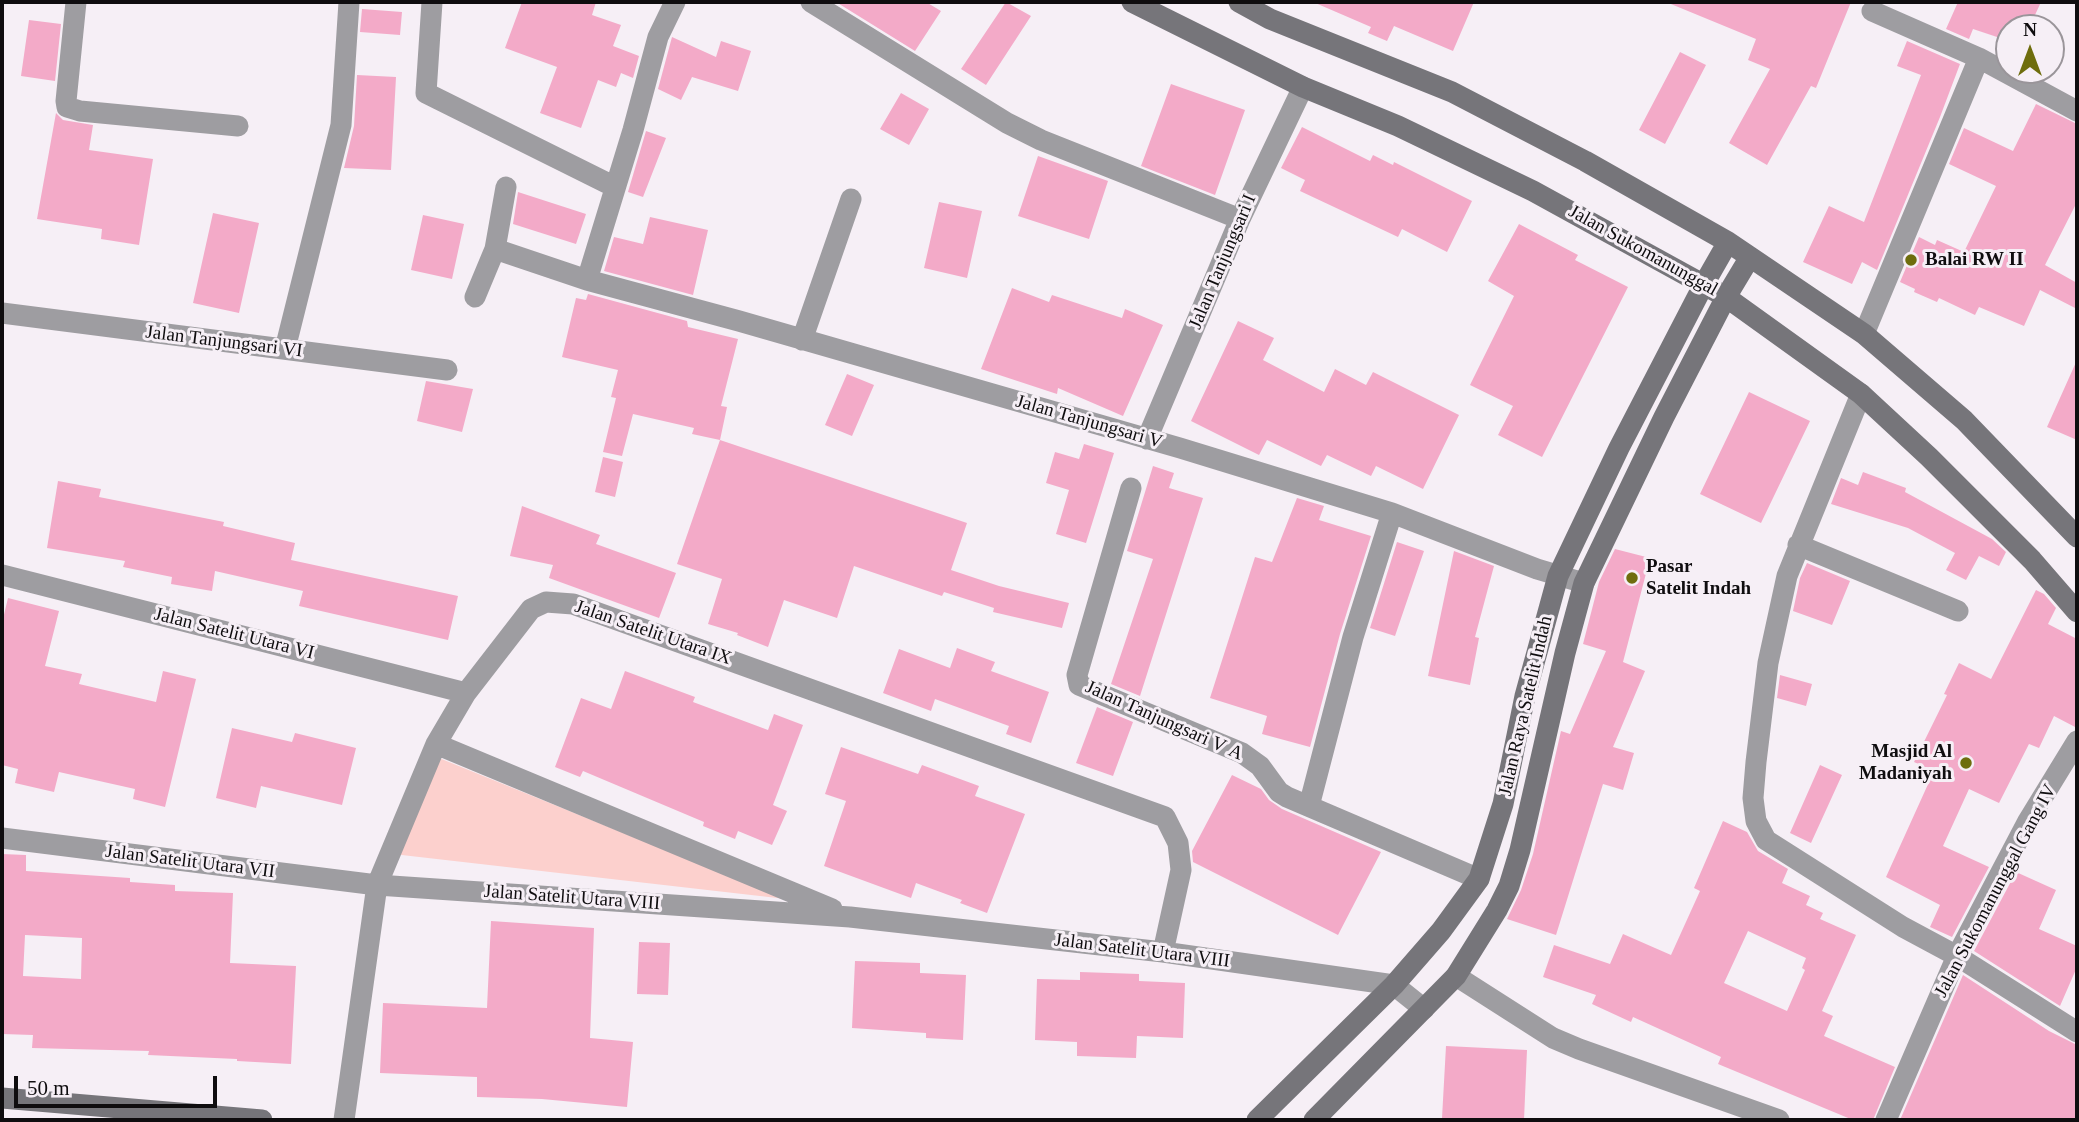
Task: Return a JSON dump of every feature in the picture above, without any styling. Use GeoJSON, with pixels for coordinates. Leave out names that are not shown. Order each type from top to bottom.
{"type":"FeatureCollection","features":[{"type":"Feature","properties":{"kind":"main road","name":"Jalan Sukomanunggal"},"geometry":{"type":"LineString","coordinates":[[1132,2],[1303,87],[1398,126],[1533,191],[1726,297],[1860,394],[1929,457],[2023,550],[2077,612]]}},
{"type":"Feature","properties":{"kind":"main road"},"geometry":{"type":"LineString","coordinates":[[1239,2],[1270,19],[1452,92],[1585,161],[1728,242],[1864,334],[1964,420],[2077,537]]}},
{"type":"Feature","properties":{"kind":"main road","name":"Jalan Raya Satelit Indah"},"geometry":{"type":"LineString","coordinates":[[1257,1120],[1394,985],[1441,930],[1479,879],[1503,804],[1525,696],[1558,576],[1619,449],[1703,284],[1728,242]]}},
{"type":"Feature","properties":{"kind":"main road","name":"Jalan Raya Satelit Indah"},"geometry":{"type":"LineString","coordinates":[[1314,1120],[1456,976],[1483,935],[1509,886],[1584,583],[1664,417],[1726,297],[1750,257]]}},
{"type":"Feature","properties":{"kind":"main road"},"geometry":{"type":"LineString","coordinates":[[2,1098],[262,1120]]}},
{"type":"Feature","properties":{"kind":"street"},"geometry":{"type":"LineString","coordinates":[[76,2],[67,107],[79,111],[238,126]]}},
{"type":"Feature","properties":{"kind":"street"},"geometry":{"type":"LineString","coordinates":[[285,349],[341,125],[349,2]]}},
{"type":"Feature","properties":{"kind":"street"},"geometry":{"type":"LineString","coordinates":[[432,2],[426,93],[615,187]]}},
{"type":"Feature","properties":{"kind":"street"},"geometry":{"type":"LineString","coordinates":[[587,280],[658,37],[674,2]]}},
{"type":"Feature","properties":{"kind":"street"},"geometry":{"type":"LineString","coordinates":[[823,4],[1007,123],[1041,140],[1240,219]]}},
{"type":"Feature","properties":{"kind":"street"},"geometry":{"type":"LineString","coordinates":[[1872,12],[1979,58],[2077,111]]}},
{"type":"Feature","properties":{"kind":"street"},"geometry":{"type":"LineString","coordinates":[[1864,334],[1979,58]]}},
{"type":"Feature","properties":{"kind":"street","name":"Jalan Tanjungsari I"},"geometry":{"type":"LineString","coordinates":[[1147,439],[1240,219],[1303,87]]}},
{"type":"Feature","properties":{"kind":"street"},"geometry":{"type":"LineString","coordinates":[[475,297],[495,249],[506,187]]}},
{"type":"Feature","properties":{"kind":"street"},"geometry":{"type":"LineString","coordinates":[[802,340],[851,199]]}},
{"type":"Feature","properties":{"kind":"street","name":"Jalan Tanjungsari V"},"geometry":{"type":"LineString","coordinates":[[495,249],[587,280],[1147,439],[1392,513],[1558,576],[1584,583]]}},
{"type":"Feature","properties":{"kind":"street","name":"Jalan Tanjungsari VI"},"geometry":{"type":"LineString","coordinates":[[2,313],[447,370]]}},
{"type":"Feature","properties":{"kind":"street"},"geometry":{"type":"LineString","coordinates":[[1860,394],[1787,576],[1768,663],[1753,798],[1756,821],[1766,840],[2077,1032]]}},
{"type":"Feature","properties":{"kind":"street","name":"Jalan Tanjungsari V A"},"geometry":{"type":"LineString","coordinates":[[1131,488],[1077,675],[1077,683],[1081,687],[1242,753],[1259,766],[1279,792],[1479,879]]}},
{"type":"Feature","properties":{"kind":"street"},"geometry":{"type":"LineString","coordinates":[[1309,806],[1353,637],[1392,513]]}},
{"type":"Feature","properties":{"kind":"street"},"geometry":{"type":"LineString","coordinates":[[1798,545],[1958,611]]}},
{"type":"Feature","properties":{"kind":"street","name":"Jalan Satelit Utara VI"},"geometry":{"type":"LineString","coordinates":[[2,575],[466,693]]}},
{"type":"Feature","properties":{"kind":"street","name":"Jalan Satelit Utara IX"},"geometry":{"type":"LineString","coordinates":[[344,1120],[377,886],[436,744],[466,693],[531,609],[546,602],[563,602],[1166,817],[1178,843],[1181,870],[1163,952]]}},
{"type":"Feature","properties":{"kind":"street","name":"Jalan Sukomanunggal Gang IV"},"geometry":{"type":"LineString","coordinates":[[1886,1120],[1957,956],[2028,821],[2077,741]]}},
{"type":"Feature","properties":{"kind":"street","name":"Jalan Satelit Utara VIII"},"geometry":{"type":"LineString","coordinates":[[436,744],[850,917]]}},
{"type":"Feature","properties":{"kind":"street","name":"Jalan Satelit Utara VII"},"geometry":{"type":"LineString","coordinates":[[2,838],[377,886]]}},
{"type":"Feature","properties":{"kind":"street","name":"Jalan Satelit Utara VIII"},"geometry":{"type":"LineString","coordinates":[[377,886],[850,917],[1163,952],[1394,985]]}},
{"type":"Feature","properties":{"kind":"street"},"geometry":{"type":"LineString","coordinates":[[1456,976],[1553,1038],[1779,1120]]}},
{"type":"Feature","properties":{"kind":"street"},"geometry":{"type":"LineString","coordinates":[[1394,985],[1424,1009]]}},
{"type":"Feature","properties":{"kind":"shaded area"},"geometry":{"type":"Polygon","coordinates":[[[439,758],[786,899],[393,854],[439,758]]]}},
{"type":"Feature","properties":{"kind":"building"},"geometry":{"type":"Polygon","coordinates":[[[522,2],[596,2],[592,15],[621,25],[613,46],[639,56],[633,78],[621,73],[616,87],[598,80],[581,128],[540,113],[557,67],[505,48],[522,2]]]}},
{"type":"Feature","properties":{"kind":"building"},"geometry":{"type":"Polygon","coordinates":[[[836,2],[926,2],[941,11],[915,51],[836,2]]]}},
{"type":"Feature","properties":{"kind":"building"},"geometry":{"type":"Polygon","coordinates":[[[1006,2],[1031,16],[986,85],[961,69],[1006,2]]]}},
{"type":"Feature","properties":{"kind":"building"},"geometry":{"type":"Polygon","coordinates":[[[1313,2],[1474,2],[1453,51],[1394,26],[1387,41],[1368,33],[1371,27],[1313,2]]]}},
{"type":"Feature","properties":{"kind":"building"},"geometry":{"type":"Polygon","coordinates":[[[1666,2],[1851,2],[1816,88],[1811,86],[1767,165],[1729,143],[1770,69],[1748,60],[1756,39],[1666,2]]]}},
{"type":"Feature","properties":{"kind":"building"},"geometry":{"type":"Polygon","coordinates":[[[1958,2],[2041,2],[2035,14],[1995,14],[1995,36],[1973,29],[1969,39],[1946,29],[1958,2]]]}},
{"type":"Feature","properties":{"kind":"building"},"geometry":{"type":"Polygon","coordinates":[[[362,9],[402,12],[400,35],[360,32],[362,9]]]}},
{"type":"Feature","properties":{"kind":"building"},"geometry":{"type":"Polygon","coordinates":[[[29,20],[61,24],[55,81],[21,76],[29,20]]]}},
{"type":"Feature","properties":{"kind":"building"},"geometry":{"type":"Polygon","coordinates":[[[672,37],[716,57],[721,41],[751,51],[738,91],[692,77],[681,100],[658,89],[672,37]]]}},
{"type":"Feature","properties":{"kind":"building"},"geometry":{"type":"Polygon","coordinates":[[[1907,41],[1960,64],[1877,270],[1862,262],[1852,284],[1803,262],[1829,206],[1864,222],[1921,75],[1897,66],[1907,41]]]}},
{"type":"Feature","properties":{"kind":"building"},"geometry":{"type":"Polygon","coordinates":[[[1680,52],[1706,65],[1665,144],[1639,130],[1680,52]]]}},
{"type":"Feature","properties":{"kind":"building"},"geometry":{"type":"Polygon","coordinates":[[[357,75],[396,77],[391,170],[344,168],[354,126],[357,75]]]}},
{"type":"Feature","properties":{"kind":"building"},"geometry":{"type":"Polygon","coordinates":[[[1171,84],[1245,110],[1215,195],[1141,166],[1171,84]]]}},
{"type":"Feature","properties":{"kind":"building"},"geometry":{"type":"Polygon","coordinates":[[[901,93],[929,109],[909,145],[880,129],[901,93]]]}},
{"type":"Feature","properties":{"kind":"building"},"geometry":{"type":"Polygon","coordinates":[[[2036,104],[2077,124],[2077,202],[2045,265],[2077,283],[2077,309],[2040,290],[2024,326],[1979,307],[1975,315],[1939,298],[1937,302],[1914,292],[1915,289],[1900,282],[1919,237],[1935,245],[1937,240],[1964,252],[1996,186],[1949,164],[1964,128],[2013,151],[2036,104]]]}},
{"type":"Feature","properties":{"kind":"building"},"geometry":{"type":"Polygon","coordinates":[[[56,113],[63,120],[93,125],[89,150],[153,159],[139,245],[101,239],[102,229],[37,219],[56,113]]]}},
{"type":"Feature","properties":{"kind":"building"},"geometry":{"type":"Polygon","coordinates":[[[1302,127],[1370,161],[1373,155],[1393,165],[1394,162],[1472,201],[1447,252],[1402,229],[1398,237],[1300,191],[1305,180],[1281,168],[1302,127]]]}},
{"type":"Feature","properties":{"kind":"building"},"geometry":{"type":"Polygon","coordinates":[[[646,131],[666,138],[643,197],[628,192],[646,131]]]}},
{"type":"Feature","properties":{"kind":"building"},"geometry":{"type":"Polygon","coordinates":[[[1038,156],[1108,181],[1089,239],[1018,216],[1038,156]]]}},
{"type":"Feature","properties":{"kind":"building"},"geometry":{"type":"Polygon","coordinates":[[[518,192],[586,214],[576,244],[513,224],[518,192]]]}},
{"type":"Feature","properties":{"kind":"building"},"geometry":{"type":"Polygon","coordinates":[[[939,202],[982,211],[967,278],[924,268],[939,202]]]}},
{"type":"Feature","properties":{"kind":"building"},"geometry":{"type":"Polygon","coordinates":[[[213,213],[259,223],[239,313],[193,303],[213,213]]]}},
{"type":"Feature","properties":{"kind":"building"},"geometry":{"type":"Polygon","coordinates":[[[423,215],[464,224],[452,279],[411,270],[423,215]]]}},
{"type":"Feature","properties":{"kind":"building"},"geometry":{"type":"Polygon","coordinates":[[[650,217],[708,230],[693,295],[604,271],[614,237],[643,244],[650,217]]]}},
{"type":"Feature","properties":{"kind":"building"},"geometry":{"type":"Polygon","coordinates":[[[1519,224],[1578,255],[1575,260],[1628,287],[1542,457],[1498,435],[1513,406],[1470,385],[1514,296],[1488,281],[1519,224]]]}},
{"type":"Feature","properties":{"kind":"building"},"geometry":{"type":"Polygon","coordinates":[[[1012,288],[1049,302],[1052,295],[1122,318],[1125,309],[1163,325],[1123,416],[1058,388],[1057,394],[981,369],[1012,288]]]}},
{"type":"Feature","properties":{"kind":"building"},"geometry":{"type":"Polygon","coordinates":[[[588,294],[687,321],[688,327],[738,339],[721,406],[727,407],[720,440],[692,434],[694,428],[633,414],[622,456],[603,452],[616,398],[611,397],[618,370],[562,357],[576,298],[586,300],[588,294]]]}},
{"type":"Feature","properties":{"kind":"building"},"geometry":{"type":"Polygon","coordinates":[[[1238,321],[1274,338],[1263,360],[1324,392],[1335,369],[1366,385],[1373,372],[1459,415],[1423,489],[1376,466],[1371,476],[1327,455],[1321,466],[1267,440],[1259,455],[1191,421],[1238,321]]]}},
{"type":"Feature","properties":{"kind":"building"},"geometry":{"type":"Polygon","coordinates":[[[2077,360],[2077,440],[2047,427],[2077,360]]]}},
{"type":"Feature","properties":{"kind":"building"},"geometry":{"type":"Polygon","coordinates":[[[847,374],[874,385],[852,436],[825,425],[847,374]]]}},
{"type":"Feature","properties":{"kind":"building"},"geometry":{"type":"Polygon","coordinates":[[[426,381],[473,389],[462,432],[417,421],[426,381]]]}},
{"type":"Feature","properties":{"kind":"building"},"geometry":{"type":"Polygon","coordinates":[[[1749,392],[1810,421],[1761,523],[1700,494],[1749,392]]]}},
{"type":"Feature","properties":{"kind":"building"},"geometry":{"type":"Polygon","coordinates":[[[720,440],[967,523],[951,570],[999,586],[1069,603],[1062,628],[993,612],[994,608],[944,592],[942,596],[854,566],[837,618],[784,600],[768,647],[737,635],[738,633],[708,624],[722,579],[677,564],[720,440]]]}},
{"type":"Feature","properties":{"kind":"building"},"geometry":{"type":"Polygon","coordinates":[[[1084,444],[1114,453],[1086,543],[1056,534],[1069,490],[1046,483],[1055,452],[1079,459],[1084,444]]]}},
{"type":"Feature","properties":{"kind":"building"},"geometry":{"type":"Polygon","coordinates":[[[603,457],[623,462],[615,497],[595,492],[603,457]]]}},
{"type":"Feature","properties":{"kind":"building"},"geometry":{"type":"Polygon","coordinates":[[[1153,466],[1174,473],[1169,488],[1203,498],[1140,696],[1111,684],[1153,559],[1127,551],[1153,466]]]}},
{"type":"Feature","properties":{"kind":"building"},"geometry":{"type":"Polygon","coordinates":[[[1863,472],[1906,488],[1905,492],[1992,539],[2006,552],[1999,566],[1979,556],[1966,580],[1946,570],[1955,553],[1908,528],[1831,504],[1841,478],[1858,485],[1863,472]]]}},
{"type":"Feature","properties":{"kind":"building"},"geometry":{"type":"Polygon","coordinates":[[[58,481],[101,489],[99,497],[224,522],[223,526],[295,543],[291,560],[458,596],[448,640],[299,606],[303,591],[215,571],[212,591],[171,584],[172,577],[123,567],[125,561],[47,548],[58,481]]]}},
{"type":"Feature","properties":{"kind":"building"},"geometry":{"type":"Polygon","coordinates":[[[1297,498],[1324,506],[1319,520],[1371,536],[1340,634],[1310,747],[1262,734],[1267,716],[1210,698],[1255,557],[1272,562],[1297,498]]]}},
{"type":"Feature","properties":{"kind":"building"},"geometry":{"type":"Polygon","coordinates":[[[522,506],[600,535],[596,544],[676,573],[659,618],[549,578],[553,565],[510,556],[522,506]]]}},
{"type":"Feature","properties":{"kind":"building"},"geometry":{"type":"Polygon","coordinates":[[[1397,542],[1424,551],[1395,636],[1370,628],[1397,542]]]}},
{"type":"Feature","properties":{"kind":"building"},"geometry":{"type":"Polygon","coordinates":[[[1615,549],[1650,558],[1623,662],[1645,671],[1613,747],[1634,753],[1623,790],[1603,784],[1556,935],[1507,919],[1521,890],[1533,854],[1561,731],[1570,734],[1606,651],[1583,644],[1599,582],[1615,549]]]}},
{"type":"Feature","properties":{"kind":"building"},"geometry":{"type":"Polygon","coordinates":[[[1454,551],[1494,566],[1475,637],[1479,638],[1470,685],[1428,676],[1454,551]]]}},
{"type":"Feature","properties":{"kind":"building"},"geometry":{"type":"Polygon","coordinates":[[[1807,563],[1850,581],[1832,625],[1793,611],[1800,578],[1807,563]]]}},
{"type":"Feature","properties":{"kind":"building"},"geometry":{"type":"Polygon","coordinates":[[[2036,590],[2044,594],[2056,608],[2048,624],[2077,639],[2077,728],[2054,716],[2039,748],[2029,744],[1999,803],[1969,789],[1943,846],[1989,867],[1952,937],[1930,927],[1940,905],[1886,877],[1934,771],[1914,762],[1947,695],[1944,694],[1959,663],[1991,679],[2036,590]]]}},
{"type":"Feature","properties":{"kind":"building"},"geometry":{"type":"Polygon","coordinates":[[[8,598],[59,611],[45,666],[82,674],[79,684],[156,702],[163,671],[196,679],[165,807],[133,799],[135,789],[59,772],[54,792],[15,783],[18,769],[2,765],[2,623],[8,598]]]}},
{"type":"Feature","properties":{"kind":"building"},"geometry":{"type":"Polygon","coordinates":[[[957,648],[995,662],[991,671],[1049,692],[1031,743],[1006,734],[1009,726],[935,699],[931,711],[883,693],[899,649],[950,668],[957,648]]]}},
{"type":"Feature","properties":{"kind":"building"},"geometry":{"type":"Polygon","coordinates":[[[625,671],[695,697],[693,702],[768,730],[774,714],[803,725],[773,805],[787,811],[772,845],[738,831],[735,839],[703,826],[704,822],[583,771],[580,777],[555,767],[581,698],[611,709],[625,671]]]}},
{"type":"Feature","properties":{"kind":"building"},"geometry":{"type":"Polygon","coordinates":[[[1780,675],[1812,684],[1806,706],[1777,698],[1780,675]]]}},
{"type":"Feature","properties":{"kind":"building"},"geometry":{"type":"Polygon","coordinates":[[[1097,707],[1133,722],[1113,776],[1076,763],[1097,707]]]}},
{"type":"Feature","properties":{"kind":"building"},"geometry":{"type":"Polygon","coordinates":[[[232,728],[292,742],[295,733],[356,748],[342,805],[261,786],[256,808],[216,798],[232,728]]]}},
{"type":"Feature","properties":{"kind":"building"},"geometry":{"type":"Polygon","coordinates":[[[841,747],[918,774],[922,765],[979,786],[975,796],[1025,814],[987,913],[960,903],[962,900],[916,883],[911,898],[824,866],[846,801],[825,794],[841,747]]]}},
{"type":"Feature","properties":{"kind":"building"},"geometry":{"type":"Polygon","coordinates":[[[1820,765],[1842,775],[1811,843],[1790,833],[1820,765]]]}},
{"type":"Feature","properties":{"kind":"building"},"geometry":{"type":"Polygon","coordinates":[[[1232,775],[1261,789],[1269,800],[1282,809],[1381,852],[1338,935],[1193,862],[1192,851],[1232,775]]]}},
{"type":"Feature","properties":{"kind":"building"},"geometry":{"type":"Polygon","coordinates":[[[1723,821],[1747,832],[1758,851],[1788,869],[1782,883],[1810,896],[1806,905],[1823,913],[1820,919],[1856,935],[1822,1011],[1833,1016],[1824,1036],[1895,1067],[1873,1120],[1853,1120],[1718,1064],[1721,1057],[1633,1017],[1631,1022],[1592,1004],[1596,995],[1543,977],[1554,945],[1610,964],[1623,934],[1671,955],[1700,891],[1694,888],[1723,821]],[[1748,931],[1724,983],[1787,1011],[1805,970],[1802,968],[1806,958],[1748,931]]]}},
{"type":"Feature","properties":{"kind":"building"},"geometry":{"type":"Polygon","coordinates":[[[2,854],[26,855],[26,871],[130,878],[130,882],[175,885],[175,891],[233,893],[230,963],[296,966],[291,1064],[148,1055],[149,1051],[32,1048],[33,1035],[2,1034],[2,854]],[[25,935],[23,976],[81,979],[82,938],[25,935]]]}},
{"type":"Feature","properties":{"kind":"building"},"geometry":{"type":"Polygon","coordinates":[[[2016,872],[2056,890],[2039,929],[2077,946],[2077,967],[2060,1006],[1974,951],[2016,872]]]}},
{"type":"Feature","properties":{"kind":"building"},"geometry":{"type":"Polygon","coordinates":[[[491,921],[594,928],[590,1038],[633,1042],[627,1107],[542,1099],[477,1097],[477,1077],[380,1073],[383,1003],[487,1008],[491,921]]]}},
{"type":"Feature","properties":{"kind":"building"},"geometry":{"type":"Polygon","coordinates":[[[639,942],[670,943],[668,995],[637,994],[639,942]]]}},
{"type":"Feature","properties":{"kind":"building"},"geometry":{"type":"Polygon","coordinates":[[[855,961],[920,963],[920,973],[966,975],[963,1040],[926,1038],[926,1033],[852,1028],[855,961]]]}},
{"type":"Feature","properties":{"kind":"building"},"geometry":{"type":"Polygon","coordinates":[[[1080,972],[1139,974],[1139,981],[1185,983],[1183,1038],[1137,1036],[1136,1058],[1077,1056],[1077,1042],[1035,1040],[1037,979],[1080,980],[1080,972]]]}},
{"type":"Feature","properties":{"kind":"building"},"geometry":{"type":"Polygon","coordinates":[[[1963,975],[2049,1031],[2077,1045],[2077,1120],[1900,1120],[1963,975]]]}},
{"type":"Feature","properties":{"kind":"building"},"geometry":{"type":"Polygon","coordinates":[[[1446,1046],[1527,1050],[1524,1120],[1442,1118],[1446,1046]]]}},
{"type":"Feature","properties":{"kind":"place","name":"Balai RW II"},"geometry":{"type":"Point","coordinates":[1911,260]}},
{"type":"Feature","properties":{"kind":"place","name":"Pasar Satelit Indah"},"geometry":{"type":"Point","coordinates":[1632,578]}},
{"type":"Feature","properties":{"kind":"place","name":"Masjid Al Madaniyah"},"geometry":{"type":"Point","coordinates":[1966,763]}}]}
